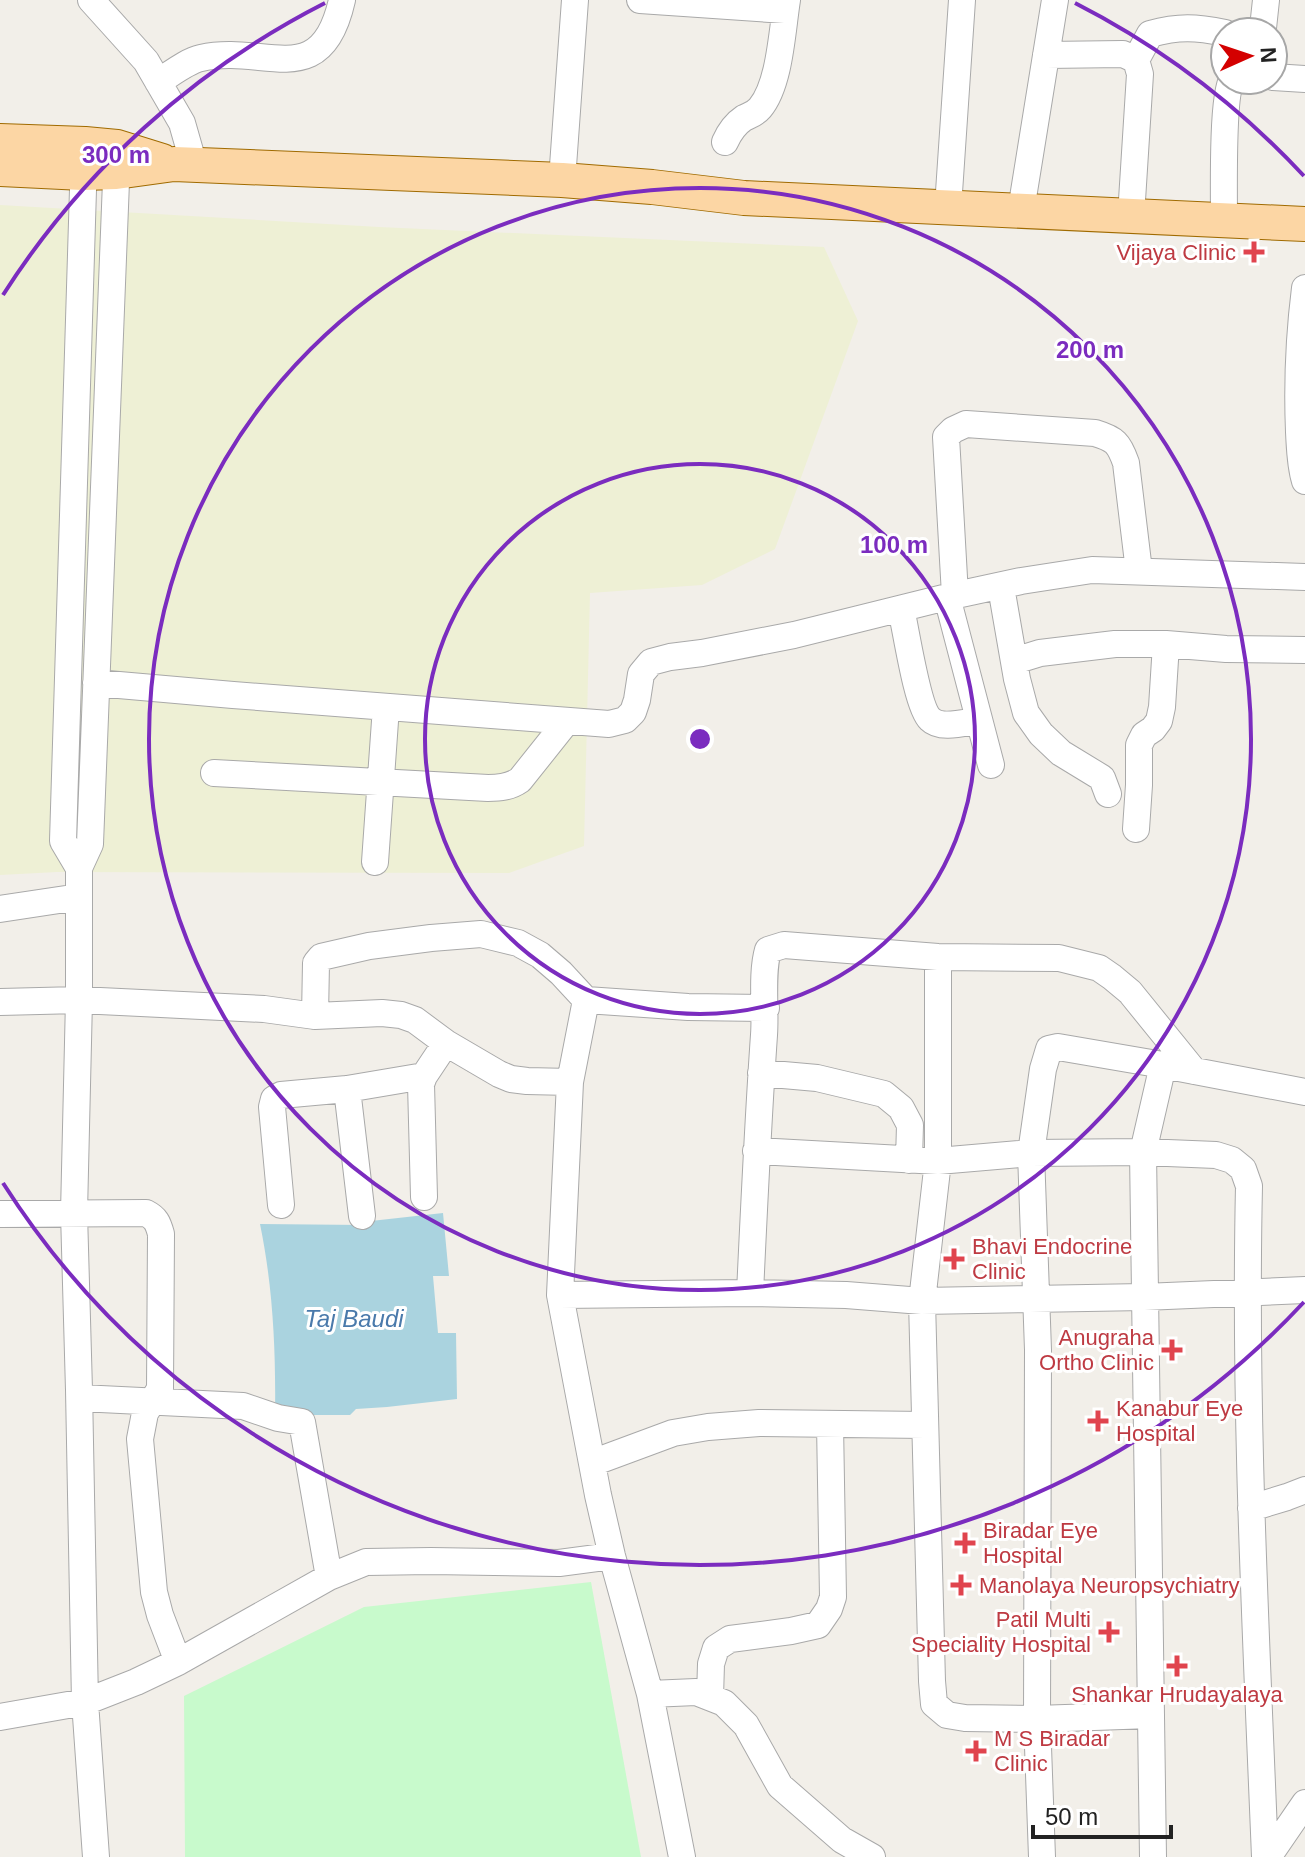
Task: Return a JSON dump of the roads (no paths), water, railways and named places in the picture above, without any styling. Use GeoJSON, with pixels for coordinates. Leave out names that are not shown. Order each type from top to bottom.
{"type":"FeatureCollection","features":[{"type":"Feature","properties":{"kind":"main road"},"geometry":{"type":"LineString","coordinates":[[0,141],[100,159],[184,165],[562,180],[744,198],[1305,224]]}},
{"type":"Feature","properties":{"kind":"main road"},"geometry":{"type":"LineString","coordinates":[[0,169],[100,159]]}},
{"type":"Feature","properties":{"kind":"street"},"geometry":{"type":"LineString","coordinates":[[91,0],[146,61],[182,123],[184,165]]}},
{"type":"Feature","properties":{"kind":"street"},"geometry":{"type":"LineString","coordinates":[[158,82],[199,58],[223,55],[297,59],[317,50],[329,37],[342,0]]}},
{"type":"Feature","properties":{"kind":"street"},"geometry":{"type":"LineString","coordinates":[[562,180],[575,0]]}},
{"type":"Feature","properties":{"kind":"street"},"geometry":{"type":"LineString","coordinates":[[640,0],[786,5],[777,63],[766,99],[757,112],[743,119],[730,132],[725,142]]}},
{"type":"Feature","properties":{"kind":"street"},"geometry":{"type":"LineString","coordinates":[[948,207],[962,0]]}},
{"type":"Feature","properties":{"kind":"street"},"geometry":{"type":"LineString","coordinates":[[1021,210],[1055,0]]}},
{"type":"Feature","properties":{"kind":"street"},"geometry":{"type":"LineString","coordinates":[[1131,216],[1140,74],[1136,60],[1150,34],[1172,28],[1209,30]]}},
{"type":"Feature","properties":{"kind":"street"},"geometry":{"type":"LineString","coordinates":[[1046,55],[1123,54],[1136,60]]}},
{"type":"Feature","properties":{"kind":"street"},"geometry":{"type":"LineString","coordinates":[[1224,221],[1228,96]]}},
{"type":"Feature","properties":{"kind":"street"},"geometry":{"type":"LineString","coordinates":[[96,1857],[85,1702],[74,1213],[79,868],[90,844],[96,683],[100,159]]}},
{"type":"Feature","properties":{"kind":"street"},"geometry":{"type":"LineString","coordinates":[[79,868],[63,841],[100,159]]}},
{"type":"Feature","properties":{"kind":"street"},"geometry":{"type":"LineString","coordinates":[[1304,473],[1298,406],[1299,346],[1305,288]]}},
{"type":"Feature","properties":{"kind":"street"},"geometry":{"type":"LineString","coordinates":[[991,765],[951,596],[946,437],[966,424],[1095,433],[1112,438],[1121,449],[1126,463],[1139,571]]}},
{"type":"Feature","properties":{"kind":"street"},"geometry":{"type":"LineString","coordinates":[[96,683],[609,724],[625,720],[633,712],[641,674],[651,662],[794,635],[1021,581],[1092,570],[1305,577]]}},
{"type":"Feature","properties":{"kind":"street"},"geometry":{"type":"LineString","coordinates":[[1001,587],[1026,713],[1041,734],[1061,753],[1102,778],[1108,794]]}},
{"type":"Feature","properties":{"kind":"street"},"geometry":{"type":"LineString","coordinates":[[901,609],[920,695],[931,721],[942,725],[979,720]]}},
{"type":"Feature","properties":{"kind":"street"},"geometry":{"type":"LineString","coordinates":[[1014,661],[1040,653],[1115,644],[1305,650]]}},
{"type":"Feature","properties":{"kind":"street"},"geometry":{"type":"LineString","coordinates":[[1136,829],[1139,745],[1144,735],[1159,721],[1166,644]]}},
{"type":"Feature","properties":{"kind":"street"},"geometry":{"type":"LineString","coordinates":[[375,862],[386,707]]}},
{"type":"Feature","properties":{"kind":"street"},"geometry":{"type":"LineString","coordinates":[[214,773],[488,788],[512,785],[520,780],[567,721]]}},
{"type":"Feature","properties":{"kind":"street"},"geometry":{"type":"LineString","coordinates":[[0,909],[79,897]]}},
{"type":"Feature","properties":{"kind":"street"},"geometry":{"type":"LineString","coordinates":[[315,1016],[316,963],[321,957],[369,946],[481,934],[518,943],[540,955],[586,1000],[688,1007],[766,1008]]}},
{"type":"Feature","properties":{"kind":"street"},"geometry":{"type":"LineString","coordinates":[[750,1293],[766,1008],[765,961],[768,950],[778,945],[938,957],[1059,958],[1099,968],[1130,992],[1194,1071]]}},
{"type":"Feature","properties":{"kind":"street"},"geometry":{"type":"LineString","coordinates":[[938,957],[938,1161],[922,1301],[934,1704],[947,1715],[965,1718],[1151,1715]]}},
{"type":"Feature","properties":{"kind":"street"},"geometry":{"type":"LineString","coordinates":[[0,1002],[79,1000],[264,1009],[315,1016],[401,1015],[415,1020],[446,1043],[511,1079],[570,1082]]}},
{"type":"Feature","properties":{"kind":"street"},"geometry":{"type":"LineString","coordinates":[[586,1000],[570,1082],[560,1295],[612,1556],[650,1694],[682,1857]]}},
{"type":"Feature","properties":{"kind":"street"},"geometry":{"type":"LineString","coordinates":[[424,1197],[421,1084],[446,1043]]}},
{"type":"Feature","properties":{"kind":"street"},"geometry":{"type":"LineString","coordinates":[[1042,1857],[1037,1719],[1038,1350],[1031,1153],[1045,1058],[1049,1049],[1066,1047],[1305,1092]]}},
{"type":"Feature","properties":{"kind":"street"},"geometry":{"type":"LineString","coordinates":[[1153,1857],[1143,1152],[1163,1065]]}},
{"type":"Feature","properties":{"kind":"street"},"geometry":{"type":"LineString","coordinates":[[761,1073],[817,1078],[884,1094],[901,1108],[910,1125],[909,1160]]}},
{"type":"Feature","properties":{"kind":"street"},"geometry":{"type":"LineString","coordinates":[[281,1205],[272,1107],[274,1099],[281,1095],[347,1089],[424,1076]]}},
{"type":"Feature","properties":{"kind":"street"},"geometry":{"type":"LineString","coordinates":[[347,1089],[362,1216]]}},
{"type":"Feature","properties":{"kind":"street"},"geometry":{"type":"LineString","coordinates":[[756,1151],[938,1161],[1031,1153],[1143,1152],[1216,1155],[1232,1160],[1243,1169],[1249,1186],[1247,1292],[1251,1508],[1266,1857]]}},
{"type":"Feature","properties":{"kind":"street"},"geometry":{"type":"LineString","coordinates":[[0,1214],[146,1213],[159,1224],[160,1389],[145,1413],[140,1439],[154,1592],[178,1662]]}},
{"type":"Feature","properties":{"kind":"street"},"geometry":{"type":"LineString","coordinates":[[560,1295],[750,1293],[846,1295],[922,1301],[1305,1290]]}},
{"type":"Feature","properties":{"kind":"street"},"geometry":{"type":"LineString","coordinates":[[80,1398],[243,1406],[278,1418],[302,1422],[329,1577]]}},
{"type":"Feature","properties":{"kind":"street"},"geometry":{"type":"LineString","coordinates":[[592,1463],[673,1433],[708,1427],[759,1423],[925,1425]]}},
{"type":"Feature","properties":{"kind":"street"},"geometry":{"type":"LineString","coordinates":[[710,1697],[711,1664],[716,1648],[730,1639],[818,1625],[829,1609],[833,1597],[830,1424]]}},
{"type":"Feature","properties":{"kind":"street"},"geometry":{"type":"LineString","coordinates":[[1251,1508],[1305,1490]]}},
{"type":"Feature","properties":{"kind":"street"},"geometry":{"type":"LineString","coordinates":[[0,1717],[85,1702],[136,1682],[178,1662],[329,1577],[366,1562],[559,1563],[612,1556]]}},
{"type":"Feature","properties":{"kind":"street"},"geometry":{"type":"LineString","coordinates":[[650,1694],[696,1692],[724,1703],[746,1725],[780,1786],[842,1840],[872,1857]]}},
{"type":"Feature","properties":{"kind":"street"},"geometry":{"type":"LineString","coordinates":[[1266,1857],[1305,1803]]}},
{"type":"Feature","properties":{"kind":"water","name":"Taj Baudi"},"geometry":{"type":"Polygon","coordinates":[[[443,1213],[449,1276],[433,1276],[438,1333],[456,1333],[457,1399],[356,1409],[350,1415],[275,1415],[273,1319],[260,1224],[364,1225],[371,1221],[443,1213]]]}},
{"type":"Feature","properties":{"kind":"place","name":"Vijaya Clinic"},"geometry":{"type":"Point","coordinates":[1254,252]}},
{"type":"Feature","properties":{"kind":"place","name":"Bhavi Endocrine Clinic"},"geometry":{"type":"Point","coordinates":[954,1259]}},
{"type":"Feature","properties":{"kind":"place","name":"Anugraha Ortho Clinic"},"geometry":{"type":"Point","coordinates":[1172,1350]}},
{"type":"Feature","properties":{"kind":"place","name":"Kanabur Eye Hospital"},"geometry":{"type":"Point","coordinates":[1098,1421]}},
{"type":"Feature","properties":{"kind":"place","name":"Biradar Eye Hospital"},"geometry":{"type":"Point","coordinates":[965,1543]}},
{"type":"Feature","properties":{"kind":"place","name":"Manolaya Neuropsychiatry"},"geometry":{"type":"Point","coordinates":[961,1585]}},
{"type":"Feature","properties":{"kind":"place","name":"Patil Multi Speciality Hospital"},"geometry":{"type":"Point","coordinates":[1109,1632]}},
{"type":"Feature","properties":{"kind":"place","name":"Shankar Hrudayalaya"},"geometry":{"type":"Point","coordinates":[1177,1666]}},
{"type":"Feature","properties":{"kind":"place","name":"M S Biradar Clinic"},"geometry":{"type":"Point","coordinates":[976,1751]}}]}
